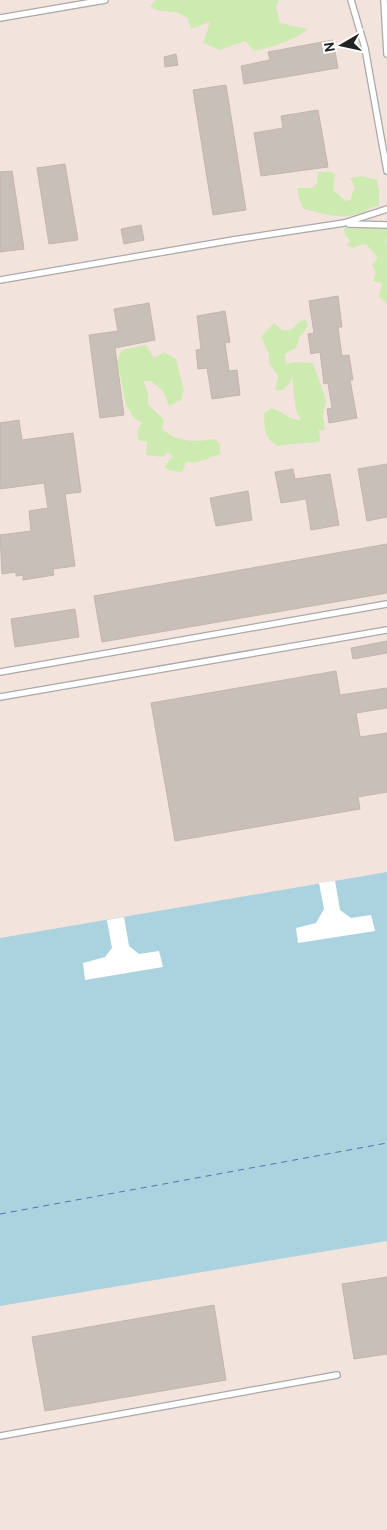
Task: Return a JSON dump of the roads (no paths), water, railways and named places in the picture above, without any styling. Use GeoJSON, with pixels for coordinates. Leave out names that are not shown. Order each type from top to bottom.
{"type":"FeatureCollection","features":[{"type":"Feature","properties":{"kind":"lane"},"geometry":{"type":"LineString","coordinates":[[0,18],[105,0]]}},
{"type":"Feature","properties":{"kind":"lane"},"geometry":{"type":"LineString","coordinates":[[351,0],[365,48],[387,171]]}},
{"type":"Feature","properties":{"kind":"lane"},"geometry":{"type":"LineString","coordinates":[[384,0],[387,54]]}},
{"type":"Feature","properties":{"kind":"lane"},"geometry":{"type":"LineString","coordinates":[[0,280],[344,223],[387,209]]}},
{"type":"Feature","properties":{"kind":"lane"},"geometry":{"type":"LineString","coordinates":[[344,223],[387,225]]}},
{"type":"Feature","properties":{"kind":"lane"},"geometry":{"type":"LineString","coordinates":[[0,672],[387,604]]}},
{"type":"Feature","properties":{"kind":"lane"},"geometry":{"type":"LineString","coordinates":[[0,697],[387,630]]}},
{"type":"Feature","properties":{"kind":"lane"},"geometry":{"type":"LineString","coordinates":[[0,1436],[336,1375]]}},
{"type":"Feature","properties":{"kind":"water"},"geometry":{"type":"Polygon","coordinates":[[[387,872],[387,1241],[0,1306],[0,938],[387,872]]]}}]}
